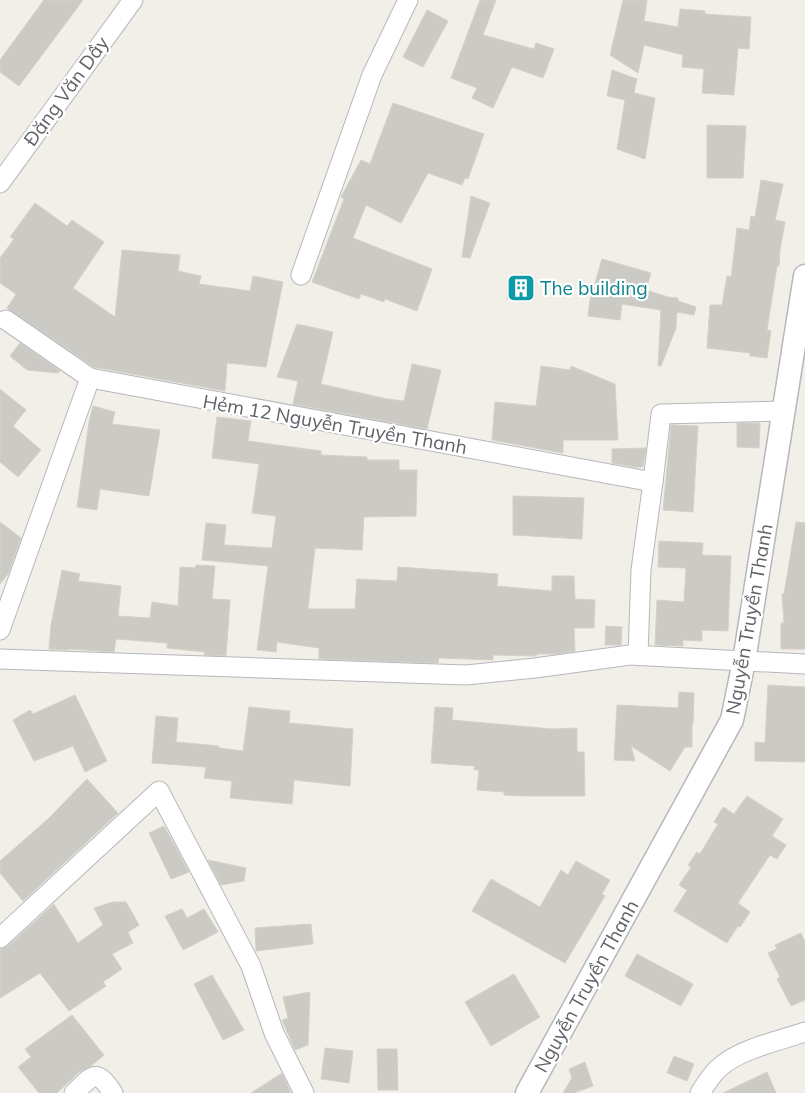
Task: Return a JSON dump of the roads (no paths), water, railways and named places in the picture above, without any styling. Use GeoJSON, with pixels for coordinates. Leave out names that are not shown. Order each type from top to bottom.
{"type":"FeatureCollection","features":[{"type":"Feature","properties":{"kind":"street","name":"Đặng Văn Dầy"},"geometry":{"type":"LineString","coordinates":[[0,183],[133,0]]}},
{"type":"Feature","properties":{"kind":"street"},"geometry":{"type":"LineString","coordinates":[[301,275],[372,75],[408,0]]}},
{"type":"Feature","properties":{"kind":"street","name":"Nguyễn Truyền Thanh"},"geometry":{"type":"LineString","coordinates":[[527,1093],[732,720],[744,661],[805,276]]}},
{"type":"Feature","properties":{"kind":"street"},"geometry":{"type":"LineString","coordinates":[[0,630],[90,378],[6,320]]}},
{"type":"Feature","properties":{"kind":"street","name":"Hẻm 12 Nguyễn Truyền Thanh"},"geometry":{"type":"LineString","coordinates":[[90,378],[653,482]]}},
{"type":"Feature","properties":{"kind":"street"},"geometry":{"type":"LineString","coordinates":[[638,655],[641,570],[661,414],[785,411]]}},
{"type":"Feature","properties":{"kind":"street"},"geometry":{"type":"LineString","coordinates":[[0,659],[466,675],[638,655],[805,664]]}},
{"type":"Feature","properties":{"kind":"street"},"geometry":{"type":"LineString","coordinates":[[0,938],[159,791],[251,966],[274,1033],[304,1093]]}},
{"type":"Feature","properties":{"kind":"street"},"geometry":{"type":"LineString","coordinates":[[700,1093],[712,1075],[725,1062],[755,1049],[805,1032]]}},
{"type":"Feature","properties":{"kind":"street"},"geometry":{"type":"LineString","coordinates":[[74,1093],[88,1079],[96,1077],[104,1079],[113,1093]]}},
{"type":"Feature","properties":{"kind":"place","name":"The building"},"geometry":{"type":"Point","coordinates":[521,288]}}]}
